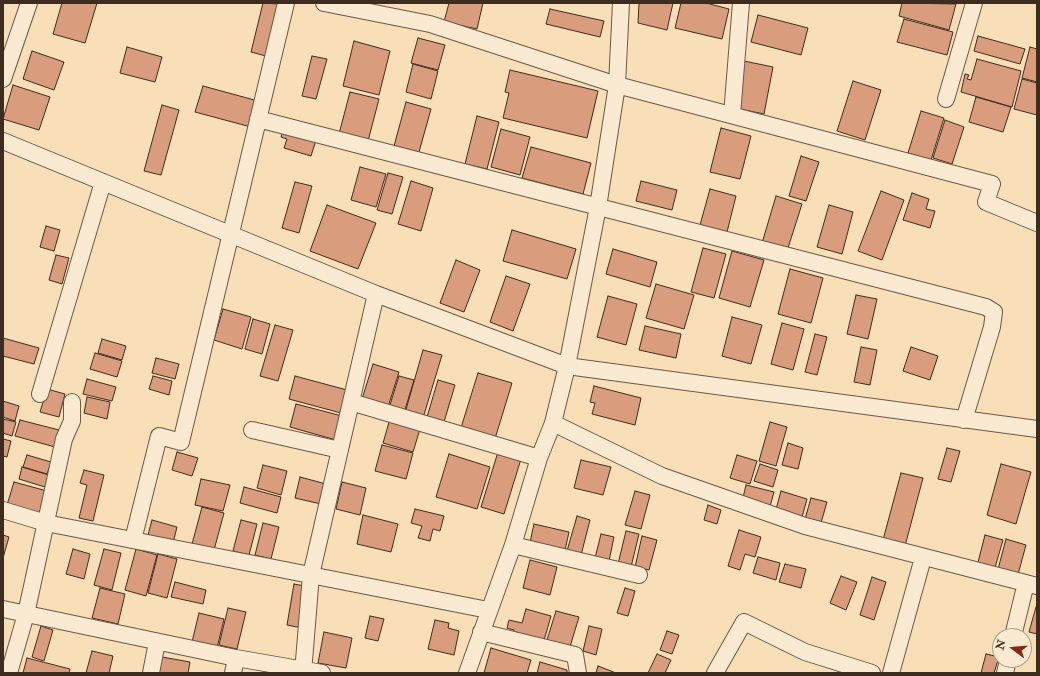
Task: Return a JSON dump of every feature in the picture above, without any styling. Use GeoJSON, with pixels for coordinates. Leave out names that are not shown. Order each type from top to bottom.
{"type":"FeatureCollection","features":[{"type":"Feature","properties":{"kind":"street"},"geometry":{"type":"LineString","coordinates":[[3,79],[30,3]]}},
{"type":"Feature","properties":{"kind":"street"},"geometry":{"type":"LineString","coordinates":[[133,540],[159,436],[181,442],[232,234],[286,3]]}},
{"type":"Feature","properties":{"kind":"street"},"geometry":{"type":"LineString","coordinates":[[324,3],[430,24],[617,85],[992,184],[986,202],[1037,222]]}},
{"type":"Feature","properties":{"kind":"street"},"geometry":{"type":"LineString","coordinates":[[467,673],[488,610],[513,545],[539,458],[553,423],[567,366],[598,207],[617,85],[621,3]]}},
{"type":"Feature","properties":{"kind":"street"},"geometry":{"type":"LineString","coordinates":[[732,115],[741,3]]}},
{"type":"Feature","properties":{"kind":"street"},"geometry":{"type":"LineString","coordinates":[[946,99],[974,3]]}},
{"type":"Feature","properties":{"kind":"street"},"geometry":{"type":"LineString","coordinates":[[258,118],[986,307],[994,312],[992,327],[964,420]]}},
{"type":"Feature","properties":{"kind":"street"},"geometry":{"type":"LineString","coordinates":[[3,141],[376,294],[567,366],[1037,429]]}},
{"type":"Feature","properties":{"kind":"street"},"geometry":{"type":"LineString","coordinates":[[40,394],[103,182]]}},
{"type":"Feature","properties":{"kind":"street"},"geometry":{"type":"LineString","coordinates":[[303,672],[311,575],[376,294]]}},
{"type":"Feature","properties":{"kind":"street"},"geometry":{"type":"LineString","coordinates":[[9,673],[26,614],[64,439],[72,421],[72,402]]}},
{"type":"Feature","properties":{"kind":"street"},"geometry":{"type":"LineString","coordinates":[[351,402],[539,458]]}},
{"type":"Feature","properties":{"kind":"street"},"geometry":{"type":"LineString","coordinates":[[553,423],[662,476],[805,526],[1031,585],[1016,628]]}},
{"type":"Feature","properties":{"kind":"street"},"geometry":{"type":"LineString","coordinates":[[252,430],[340,450]]}},
{"type":"Feature","properties":{"kind":"street"},"geometry":{"type":"LineString","coordinates":[[3,510],[46,523],[488,610]]}},
{"type":"Feature","properties":{"kind":"street"},"geometry":{"type":"LineString","coordinates":[[513,545],[639,575]]}},
{"type":"Feature","properties":{"kind":"street"},"geometry":{"type":"LineString","coordinates":[[891,673],[923,558]]}},
{"type":"Feature","properties":{"kind":"street"},"geometry":{"type":"LineString","coordinates":[[3,610],[157,642],[235,666],[322,673]]}},
{"type":"Feature","properties":{"kind":"street"},"geometry":{"type":"LineString","coordinates":[[715,673],[744,622],[805,652],[872,673]]}},
{"type":"Feature","properties":{"kind":"street"},"geometry":{"type":"LineString","coordinates":[[481,632],[575,655],[578,673]]}},
{"type":"Feature","properties":{"kind":"street"},"geometry":{"type":"LineString","coordinates":[[151,673],[157,642]]}},
{"type":"Feature","properties":{"kind":"building"},"geometry":{"type":"Polygon","coordinates":[[[62,3],[97,3],[85,43],[53,34],[62,3]]]}},
{"type":"Feature","properties":{"kind":"building"},"geometry":{"type":"Polygon","coordinates":[[[263,3],[279,4],[266,56],[251,52],[263,3]]]}},
{"type":"Feature","properties":{"kind":"building"},"geometry":{"type":"Polygon","coordinates":[[[449,3],[483,3],[477,29],[444,22],[449,3]]]}},
{"type":"Feature","properties":{"kind":"building"},"geometry":{"type":"Polygon","coordinates":[[[639,3],[673,3],[667,30],[638,23],[639,3]]]}},
{"type":"Feature","properties":{"kind":"building"},"geometry":{"type":"Polygon","coordinates":[[[681,3],[706,3],[729,9],[722,39],[675,28],[681,3]]]}},
{"type":"Feature","properties":{"kind":"building"},"geometry":{"type":"Polygon","coordinates":[[[902,3],[956,4],[949,30],[899,16],[902,3]]]}},
{"type":"Feature","properties":{"kind":"building"},"geometry":{"type":"Polygon","coordinates":[[[550,9],[604,21],[600,37],[546,24],[550,9]]]}},
{"type":"Feature","properties":{"kind":"building"},"geometry":{"type":"Polygon","coordinates":[[[758,15],[808,28],[801,55],[751,42],[758,15]]]}},
{"type":"Feature","properties":{"kind":"building"},"geometry":{"type":"Polygon","coordinates":[[[904,19],[953,32],[947,55],[897,42],[904,19]]]}},
{"type":"Feature","properties":{"kind":"building"},"geometry":{"type":"Polygon","coordinates":[[[978,36],[1025,49],[1020,64],[974,51],[978,36]]]}},
{"type":"Feature","properties":{"kind":"building"},"geometry":{"type":"Polygon","coordinates":[[[418,38],[445,45],[438,70],[411,63],[418,38]]]}},
{"type":"Feature","properties":{"kind":"building"},"geometry":{"type":"Polygon","coordinates":[[[354,41],[390,51],[379,95],[343,86],[354,41]]]}},
{"type":"Feature","properties":{"kind":"building"},"geometry":{"type":"Polygon","coordinates":[[[127,47],[162,57],[155,82],[120,73],[127,47]]]}},
{"type":"Feature","properties":{"kind":"building"},"geometry":{"type":"Polygon","coordinates":[[[1030,47],[1037,49],[1037,82],[1022,78],[1030,47]]]}},
{"type":"Feature","properties":{"kind":"building"},"geometry":{"type":"Polygon","coordinates":[[[32,51],[64,62],[54,90],[23,79],[32,51]]]}},
{"type":"Feature","properties":{"kind":"building"},"geometry":{"type":"Polygon","coordinates":[[[312,56],[327,59],[316,99],[302,96],[312,56]]]}},
{"type":"Feature","properties":{"kind":"building"},"geometry":{"type":"Polygon","coordinates":[[[977,59],[1021,71],[1012,107],[961,92],[965,74],[969,75],[967,79],[971,80],[977,59]]]}},
{"type":"Feature","properties":{"kind":"building"},"geometry":{"type":"Polygon","coordinates":[[[744,61],[773,67],[764,114],[735,108],[744,61]]]}},
{"type":"Feature","properties":{"kind":"building"},"geometry":{"type":"Polygon","coordinates":[[[413,64],[438,71],[431,99],[406,92],[413,64]]]}},
{"type":"Feature","properties":{"kind":"building"},"geometry":{"type":"Polygon","coordinates":[[[510,70],[598,91],[587,138],[503,118],[509,93],[505,92],[510,70]]]}},
{"type":"Feature","properties":{"kind":"building"},"geometry":{"type":"Polygon","coordinates":[[[1022,79],[1037,83],[1037,115],[1014,109],[1022,79]]]}},
{"type":"Feature","properties":{"kind":"building"},"geometry":{"type":"Polygon","coordinates":[[[853,81],[881,90],[865,140],[837,131],[853,81]]]}},
{"type":"Feature","properties":{"kind":"building"},"geometry":{"type":"Polygon","coordinates":[[[13,85],[50,97],[39,130],[3,119],[13,85]]]}},
{"type":"Feature","properties":{"kind":"building"},"geometry":{"type":"Polygon","coordinates":[[[203,86],[258,101],[251,127],[195,112],[203,86]]]}},
{"type":"Feature","properties":{"kind":"building"},"geometry":{"type":"Polygon","coordinates":[[[350,92],[379,99],[368,141],[339,134],[350,92]]]}},
{"type":"Feature","properties":{"kind":"building"},"geometry":{"type":"Polygon","coordinates":[[[976,97],[1011,107],[1003,132],[969,122],[976,97]]]}},
{"type":"Feature","properties":{"kind":"building"},"geometry":{"type":"Polygon","coordinates":[[[406,102],[431,109],[419,152],[394,146],[406,102]]]}},
{"type":"Feature","properties":{"kind":"building"},"geometry":{"type":"Polygon","coordinates":[[[162,105],[179,110],[161,175],[144,171],[162,105]]]}},
{"type":"Feature","properties":{"kind":"building"},"geometry":{"type":"Polygon","coordinates":[[[921,111],[944,118],[931,160],[908,153],[921,111]]]}},
{"type":"Feature","properties":{"kind":"building"},"geometry":{"type":"Polygon","coordinates":[[[477,116],[499,122],[487,169],[465,164],[477,116]]]}},
{"type":"Feature","properties":{"kind":"building"},"geometry":{"type":"Polygon","coordinates":[[[945,120],[964,127],[952,164],[933,158],[945,120]]]}},
{"type":"Feature","properties":{"kind":"building"},"geometry":{"type":"Polygon","coordinates":[[[284,128],[317,137],[311,156],[284,148],[287,139],[281,137],[284,128]]]}},
{"type":"Feature","properties":{"kind":"building"},"geometry":{"type":"Polygon","coordinates":[[[721,128],[751,136],[740,179],[710,172],[721,128]]]}},
{"type":"Feature","properties":{"kind":"building"},"geometry":{"type":"Polygon","coordinates":[[[501,129],[530,137],[520,175],[491,167],[501,129]]]}},
{"type":"Feature","properties":{"kind":"building"},"geometry":{"type":"Polygon","coordinates":[[[531,147],[591,163],[583,194],[522,178],[531,147]]]}},
{"type":"Feature","properties":{"kind":"building"},"geometry":{"type":"Polygon","coordinates":[[[801,156],[819,162],[806,201],[789,196],[801,156]]]}},
{"type":"Feature","properties":{"kind":"building"},"geometry":{"type":"Polygon","coordinates":[[[360,167],[386,174],[376,207],[351,200],[360,167]]]}},
{"type":"Feature","properties":{"kind":"building"},"geometry":{"type":"Polygon","coordinates":[[[388,173],[403,177],[392,214],[377,210],[388,173]]]}},
{"type":"Feature","properties":{"kind":"building"},"geometry":{"type":"Polygon","coordinates":[[[411,181],[433,188],[421,231],[398,224],[411,181]]]}},
{"type":"Feature","properties":{"kind":"building"},"geometry":{"type":"Polygon","coordinates":[[[641,181],[677,190],[672,210],[636,201],[641,181]]]}},
{"type":"Feature","properties":{"kind":"building"},"geometry":{"type":"Polygon","coordinates":[[[295,182],[312,186],[299,233],[282,228],[295,182]]]}},
{"type":"Feature","properties":{"kind":"building"},"geometry":{"type":"Polygon","coordinates":[[[710,189],[736,196],[727,232],[700,225],[710,189]]]}},
{"type":"Feature","properties":{"kind":"building"},"geometry":{"type":"Polygon","coordinates":[[[881,191],[904,200],[882,260],[858,251],[881,191]]]}},
{"type":"Feature","properties":{"kind":"building"},"geometry":{"type":"Polygon","coordinates":[[[912,193],[929,199],[926,209],[935,211],[930,228],[903,220],[912,193]]]}},
{"type":"Feature","properties":{"kind":"building"},"geometry":{"type":"Polygon","coordinates":[[[776,196],[802,204],[787,251],[762,243],[776,196]]]}},
{"type":"Feature","properties":{"kind":"building"},"geometry":{"type":"Polygon","coordinates":[[[327,205],[376,223],[358,269],[310,251],[327,205]]]}},
{"type":"Feature","properties":{"kind":"building"},"geometry":{"type":"Polygon","coordinates":[[[829,205],[853,212],[842,254],[817,247],[829,205]]]}},
{"type":"Feature","properties":{"kind":"building"},"geometry":{"type":"Polygon","coordinates":[[[46,226],[60,230],[54,251],[40,247],[46,226]]]}},
{"type":"Feature","properties":{"kind":"building"},"geometry":{"type":"Polygon","coordinates":[[[512,230],[576,249],[567,279],[503,261],[512,230]]]}},
{"type":"Feature","properties":{"kind":"building"},"geometry":{"type":"Polygon","coordinates":[[[703,248],[726,254],[714,298],[691,292],[703,248]]]}},
{"type":"Feature","properties":{"kind":"building"},"geometry":{"type":"Polygon","coordinates":[[[613,249],[657,262],[650,287],[606,274],[613,249]]]}},
{"type":"Feature","properties":{"kind":"building"},"geometry":{"type":"Polygon","coordinates":[[[732,251],[764,260],[750,307],[719,298],[732,251]]]}},
{"type":"Feature","properties":{"kind":"building"},"geometry":{"type":"Polygon","coordinates":[[[56,255],[69,258],[62,284],[49,280],[56,255]]]}},
{"type":"Feature","properties":{"kind":"building"},"geometry":{"type":"Polygon","coordinates":[[[456,260],[480,270],[464,312],[440,303],[456,260]]]}},
{"type":"Feature","properties":{"kind":"building"},"geometry":{"type":"Polygon","coordinates":[[[790,269],[823,278],[811,323],[778,314],[790,269]]]}},
{"type":"Feature","properties":{"kind":"building"},"geometry":{"type":"Polygon","coordinates":[[[506,276],[530,284],[513,331],[490,322],[506,276]]]}},
{"type":"Feature","properties":{"kind":"building"},"geometry":{"type":"Polygon","coordinates":[[[656,284],[694,295],[684,329],[646,318],[656,284]]]}},
{"type":"Feature","properties":{"kind":"building"},"geometry":{"type":"Polygon","coordinates":[[[856,295],[877,299],[868,339],[847,334],[856,295]]]}},
{"type":"Feature","properties":{"kind":"building"},"geometry":{"type":"Polygon","coordinates":[[[608,296],[637,304],[626,345],[597,337],[608,296]]]}},
{"type":"Feature","properties":{"kind":"building"},"geometry":{"type":"Polygon","coordinates":[[[223,309],[251,317],[242,349],[214,340],[223,309]]]}},
{"type":"Feature","properties":{"kind":"building"},"geometry":{"type":"Polygon","coordinates":[[[732,317],[762,325],[751,364],[722,356],[732,317]]]}},
{"type":"Feature","properties":{"kind":"building"},"geometry":{"type":"Polygon","coordinates":[[[253,319],[270,324],[262,354],[245,349],[253,319]]]}},
{"type":"Feature","properties":{"kind":"building"},"geometry":{"type":"Polygon","coordinates":[[[782,323],[804,329],[793,370],[771,364],[782,323]]]}},
{"type":"Feature","properties":{"kind":"building"},"geometry":{"type":"Polygon","coordinates":[[[275,325],[293,330],[278,381],[260,376],[275,325]]]}},
{"type":"Feature","properties":{"kind":"building"},"geometry":{"type":"Polygon","coordinates":[[[645,326],[681,334],[676,358],[639,350],[645,326]]]}},
{"type":"Feature","properties":{"kind":"building"},"geometry":{"type":"Polygon","coordinates":[[[815,334],[827,337],[817,375],[805,372],[815,334]]]}},
{"type":"Feature","properties":{"kind":"building"},"geometry":{"type":"Polygon","coordinates":[[[3,338],[39,348],[34,364],[3,356],[3,338]]]}},
{"type":"Feature","properties":{"kind":"building"},"geometry":{"type":"Polygon","coordinates":[[[102,339],[126,346],[122,360],[98,353],[102,339]]]}},
{"type":"Feature","properties":{"kind":"building"},"geometry":{"type":"Polygon","coordinates":[[[861,347],[877,350],[870,385],[854,382],[861,347]]]}},
{"type":"Feature","properties":{"kind":"building"},"geometry":{"type":"Polygon","coordinates":[[[911,347],[938,356],[930,380],[903,371],[911,347]]]}},
{"type":"Feature","properties":{"kind":"building"},"geometry":{"type":"Polygon","coordinates":[[[423,350],[442,355],[423,418],[405,413],[423,350]]]}},
{"type":"Feature","properties":{"kind":"building"},"geometry":{"type":"Polygon","coordinates":[[[95,353],[122,361],[117,377],[90,369],[95,353]]]}},
{"type":"Feature","properties":{"kind":"building"},"geometry":{"type":"Polygon","coordinates":[[[156,358],[179,364],[175,379],[152,373],[156,358]]]}},
{"type":"Feature","properties":{"kind":"building"},"geometry":{"type":"Polygon","coordinates":[[[373,364],[399,372],[388,407],[362,399],[373,364]]]}},
{"type":"Feature","properties":{"kind":"building"},"geometry":{"type":"Polygon","coordinates":[[[478,373],[512,383],[494,442],[460,431],[478,373]]]}},
{"type":"Feature","properties":{"kind":"building"},"geometry":{"type":"Polygon","coordinates":[[[153,376],[172,381],[169,395],[149,389],[153,376]]]}},
{"type":"Feature","properties":{"kind":"building"},"geometry":{"type":"Polygon","coordinates":[[[295,376],[347,390],[341,413],[289,399],[295,376]]]}},
{"type":"Feature","properties":{"kind":"building"},"geometry":{"type":"Polygon","coordinates":[[[399,376],[414,380],[404,413],[389,408],[399,376]]]}},
{"type":"Feature","properties":{"kind":"building"},"geometry":{"type":"Polygon","coordinates":[[[87,379],[116,387],[112,401],[83,394],[87,379]]]}},
{"type":"Feature","properties":{"kind":"building"},"geometry":{"type":"Polygon","coordinates":[[[438,380],[455,385],[444,422],[427,417],[438,380]]]}},
{"type":"Feature","properties":{"kind":"building"},"geometry":{"type":"Polygon","coordinates":[[[594,386],[641,398],[635,425],[592,414],[595,403],[590,402],[594,386]]]}},
{"type":"Feature","properties":{"kind":"building"},"geometry":{"type":"Polygon","coordinates":[[[47,389],[65,394],[59,417],[40,412],[47,389]]]}},
{"type":"Feature","properties":{"kind":"building"},"geometry":{"type":"Polygon","coordinates":[[[87,397],[110,402],[107,419],[84,413],[87,397]]]}},
{"type":"Feature","properties":{"kind":"building"},"geometry":{"type":"Polygon","coordinates":[[[3,401],[19,406],[15,421],[3,417],[3,401]]]}},
{"type":"Feature","properties":{"kind":"building"},"geometry":{"type":"Polygon","coordinates":[[[296,404],[342,416],[336,440],[290,427],[296,404]]]}},
{"type":"Feature","properties":{"kind":"building"},"geometry":{"type":"Polygon","coordinates":[[[3,419],[16,422],[12,436],[3,433],[3,419]]]}},
{"type":"Feature","properties":{"kind":"building"},"geometry":{"type":"Polygon","coordinates":[[[390,419],[420,429],[413,452],[383,443],[390,419]]]}},
{"type":"Feature","properties":{"kind":"building"},"geometry":{"type":"Polygon","coordinates":[[[20,420],[59,430],[55,447],[15,436],[20,420]]]}},
{"type":"Feature","properties":{"kind":"building"},"geometry":{"type":"Polygon","coordinates":[[[770,422],[787,427],[776,466],[759,461],[770,422]]]}},
{"type":"Feature","properties":{"kind":"building"},"geometry":{"type":"Polygon","coordinates":[[[3,439],[11,441],[7,457],[3,456],[3,439]]]}},
{"type":"Feature","properties":{"kind":"building"},"geometry":{"type":"Polygon","coordinates":[[[788,443],[803,448],[798,469],[782,465],[788,443]]]}},
{"type":"Feature","properties":{"kind":"building"},"geometry":{"type":"Polygon","coordinates":[[[382,445],[413,453],[406,479],[375,471],[382,445]]]}},
{"type":"Feature","properties":{"kind":"building"},"geometry":{"type":"Polygon","coordinates":[[[947,448],[960,451],[951,482],[938,479],[947,448]]]}},
{"type":"Feature","properties":{"kind":"building"},"geometry":{"type":"Polygon","coordinates":[[[177,452],[198,458],[192,476],[172,470],[177,452]]]}},
{"type":"Feature","properties":{"kind":"building"},"geometry":{"type":"Polygon","coordinates":[[[498,452],[521,459],[504,514],[481,507],[498,452]]]}},
{"type":"Feature","properties":{"kind":"building"},"geometry":{"type":"Polygon","coordinates":[[[449,454],[490,467],[477,509],[436,497],[449,454]]]}},
{"type":"Feature","properties":{"kind":"building"},"geometry":{"type":"Polygon","coordinates":[[[27,455],[51,462],[47,474],[23,467],[27,455]]]}},
{"type":"Feature","properties":{"kind":"building"},"geometry":{"type":"Polygon","coordinates":[[[737,455],[757,461],[750,484],[730,478],[737,455]]]}},
{"type":"Feature","properties":{"kind":"building"},"geometry":{"type":"Polygon","coordinates":[[[581,460],[611,467],[603,495],[574,488],[581,460]]]}},
{"type":"Feature","properties":{"kind":"building"},"geometry":{"type":"Polygon","coordinates":[[[760,464],[778,470],[773,487],[754,481],[760,464]]]}},
{"type":"Feature","properties":{"kind":"building"},"geometry":{"type":"Polygon","coordinates":[[[1001,464],[1031,472],[1016,524],[987,515],[1001,464]]]}},
{"type":"Feature","properties":{"kind":"building"},"geometry":{"type":"Polygon","coordinates":[[[263,465],[287,471],[281,495],[257,488],[263,465]]]}},
{"type":"Feature","properties":{"kind":"building"},"geometry":{"type":"Polygon","coordinates":[[[22,467],[49,475],[45,487],[19,479],[22,467]]]}},
{"type":"Feature","properties":{"kind":"building"},"geometry":{"type":"Polygon","coordinates":[[[84,470],[104,475],[93,521],[79,518],[87,485],[80,483],[84,470]]]}},
{"type":"Feature","properties":{"kind":"building"},"geometry":{"type":"Polygon","coordinates":[[[901,473],[923,478],[905,546],[883,540],[901,473]]]}},
{"type":"Feature","properties":{"kind":"building"},"geometry":{"type":"Polygon","coordinates":[[[300,477],[326,484],[321,504],[295,498],[300,477]]]}},
{"type":"Feature","properties":{"kind":"building"},"geometry":{"type":"Polygon","coordinates":[[[201,479],[230,485],[223,511],[195,505],[201,479]]]}},
{"type":"Feature","properties":{"kind":"building"},"geometry":{"type":"Polygon","coordinates":[[[14,482],[47,491],[40,514],[7,505],[14,482]]]}},
{"type":"Feature","properties":{"kind":"building"},"geometry":{"type":"Polygon","coordinates":[[[342,482],[366,488],[360,515],[336,509],[342,482]]]}},
{"type":"Feature","properties":{"kind":"building"},"geometry":{"type":"Polygon","coordinates":[[[746,485],[774,492],[769,510],[742,502],[746,485]]]}},
{"type":"Feature","properties":{"kind":"building"},"geometry":{"type":"Polygon","coordinates":[[[244,487],[281,497],[277,513],[240,503],[244,487]]]}},
{"type":"Feature","properties":{"kind":"building"},"geometry":{"type":"Polygon","coordinates":[[[635,491],[650,495],[641,529],[625,525],[635,491]]]}},
{"type":"Feature","properties":{"kind":"building"},"geometry":{"type":"Polygon","coordinates":[[[781,491],[807,499],[801,521],[775,513],[781,491]]]}},
{"type":"Feature","properties":{"kind":"building"},"geometry":{"type":"Polygon","coordinates":[[[811,498],[827,502],[821,523],[805,519],[811,498]]]}},
{"type":"Feature","properties":{"kind":"building"},"geometry":{"type":"Polygon","coordinates":[[[708,505],[721,510],[717,524],[704,520],[708,505]]]}},
{"type":"Feature","properties":{"kind":"building"},"geometry":{"type":"Polygon","coordinates":[[[202,507],[224,513],[214,550],[192,544],[202,507]]]}},
{"type":"Feature","properties":{"kind":"building"},"geometry":{"type":"Polygon","coordinates":[[[415,509],[444,516],[440,531],[433,529],[430,541],[418,538],[422,526],[411,523],[415,509]]]}},
{"type":"Feature","properties":{"kind":"building"},"geometry":{"type":"Polygon","coordinates":[[[363,515],[398,524],[391,552],[357,544],[363,515]]]}},
{"type":"Feature","properties":{"kind":"building"},"geometry":{"type":"Polygon","coordinates":[[[577,516],[590,520],[581,555],[567,551],[577,516]]]}},
{"type":"Feature","properties":{"kind":"building"},"geometry":{"type":"Polygon","coordinates":[[[152,520],[177,527],[173,543],[148,535],[152,520]]]}},
{"type":"Feature","properties":{"kind":"building"},"geometry":{"type":"Polygon","coordinates":[[[241,520],[257,524],[249,555],[233,551],[241,520]]]}},
{"type":"Feature","properties":{"kind":"building"},"geometry":{"type":"Polygon","coordinates":[[[263,523],[279,527],[271,559],[255,555],[263,523]]]}},
{"type":"Feature","properties":{"kind":"building"},"geometry":{"type":"Polygon","coordinates":[[[534,524],[569,532],[564,555],[529,547],[534,524]]]}},
{"type":"Feature","properties":{"kind":"building"},"geometry":{"type":"Polygon","coordinates":[[[739,530],[761,537],[755,557],[745,554],[740,570],[728,566],[739,530]]]}},
{"type":"Feature","properties":{"kind":"building"},"geometry":{"type":"Polygon","coordinates":[[[626,531],[639,534],[631,567],[618,564],[626,531]]]}},
{"type":"Feature","properties":{"kind":"building"},"geometry":{"type":"Polygon","coordinates":[[[601,534],[614,537],[609,561],[595,558],[601,534]]]}},
{"type":"Feature","properties":{"kind":"building"},"geometry":{"type":"Polygon","coordinates":[[[3,535],[9,537],[3,558],[3,535]]]}},
{"type":"Feature","properties":{"kind":"building"},"geometry":{"type":"Polygon","coordinates":[[[985,535],[1003,540],[994,571],[977,566],[985,535]]]}},
{"type":"Feature","properties":{"kind":"building"},"geometry":{"type":"Polygon","coordinates":[[[642,536],[657,540],[649,570],[635,567],[642,536]]]}},
{"type":"Feature","properties":{"kind":"building"},"geometry":{"type":"Polygon","coordinates":[[[1006,539],[1026,545],[1017,578],[997,573],[1006,539]]]}},
{"type":"Feature","properties":{"kind":"building"},"geometry":{"type":"Polygon","coordinates":[[[73,549],[90,554],[84,579],[66,574],[73,549]]]}},
{"type":"Feature","properties":{"kind":"building"},"geometry":{"type":"Polygon","coordinates":[[[104,549],[121,553],[112,590],[94,585],[104,549]]]}},
{"type":"Feature","properties":{"kind":"building"},"geometry":{"type":"Polygon","coordinates":[[[136,549],[157,555],[146,596],[125,590],[136,549]]]}},
{"type":"Feature","properties":{"kind":"building"},"geometry":{"type":"Polygon","coordinates":[[[158,554],[177,559],[167,598],[148,593],[158,554]]]}},
{"type":"Feature","properties":{"kind":"building"},"geometry":{"type":"Polygon","coordinates":[[[758,557],[780,563],[776,580],[753,573],[758,557]]]}},
{"type":"Feature","properties":{"kind":"building"},"geometry":{"type":"Polygon","coordinates":[[[530,560],[557,567],[550,595],[523,588],[530,560]]]}},
{"type":"Feature","properties":{"kind":"building"},"geometry":{"type":"Polygon","coordinates":[[[785,564],[806,569],[801,588],[779,582],[785,564]]]}},
{"type":"Feature","properties":{"kind":"building"},"geometry":{"type":"Polygon","coordinates":[[[841,576],[857,582],[846,610],[830,603],[841,576]]]}},
{"type":"Feature","properties":{"kind":"building"},"geometry":{"type":"Polygon","coordinates":[[[872,577],[886,582],[874,620],[860,615],[872,577]]]}},
{"type":"Feature","properties":{"kind":"building"},"geometry":{"type":"Polygon","coordinates":[[[175,582],[206,590],[203,604],[171,597],[175,582]]]}},
{"type":"Feature","properties":{"kind":"building"},"geometry":{"type":"Polygon","coordinates":[[[294,584],[310,587],[302,628],[287,625],[294,584]]]}},
{"type":"Feature","properties":{"kind":"building"},"geometry":{"type":"Polygon","coordinates":[[[100,588],[125,594],[118,624],[92,618],[100,588]]]}},
{"type":"Feature","properties":{"kind":"building"},"geometry":{"type":"Polygon","coordinates":[[[625,588],[635,591],[628,616],[617,613],[625,588]]]}},
{"type":"Feature","properties":{"kind":"building"},"geometry":{"type":"Polygon","coordinates":[[[1037,607],[1037,634],[1032,633],[1032,628],[1030,628],[1037,607]]]}},
{"type":"Feature","properties":{"kind":"building"},"geometry":{"type":"Polygon","coordinates":[[[228,608],[246,612],[237,649],[219,645],[228,608]]]}},
{"type":"Feature","properties":{"kind":"building"},"geometry":{"type":"Polygon","coordinates":[[[526,609],[551,616],[543,644],[513,635],[514,630],[507,628],[509,620],[522,623],[526,609]]]}},
{"type":"Feature","properties":{"kind":"building"},"geometry":{"type":"Polygon","coordinates":[[[556,611],[579,617],[569,650],[546,643],[556,611]]]}},
{"type":"Feature","properties":{"kind":"building"},"geometry":{"type":"Polygon","coordinates":[[[199,613],[224,619],[217,648],[192,642],[199,613]]]}},
{"type":"Feature","properties":{"kind":"building"},"geometry":{"type":"Polygon","coordinates":[[[370,616],[384,619],[378,641],[365,638],[370,616]]]}},
{"type":"Feature","properties":{"kind":"building"},"geometry":{"type":"Polygon","coordinates":[[[435,620],[449,623],[448,628],[459,631],[454,655],[428,649],[435,620]]]}},
{"type":"Feature","properties":{"kind":"building"},"geometry":{"type":"Polygon","coordinates":[[[41,626],[53,630],[44,661],[32,657],[41,626]]]}},
{"type":"Feature","properties":{"kind":"building"},"geometry":{"type":"Polygon","coordinates":[[[589,626],[602,629],[596,655],[583,651],[589,626]]]}},
{"type":"Feature","properties":{"kind":"building"},"geometry":{"type":"Polygon","coordinates":[[[667,631],[679,635],[672,654],[660,650],[667,631]]]}},
{"type":"Feature","properties":{"kind":"building"},"geometry":{"type":"Polygon","coordinates":[[[324,632],[352,638],[346,668],[318,663],[324,632]]]}},
{"type":"Feature","properties":{"kind":"building"},"geometry":{"type":"Polygon","coordinates":[[[491,648],[531,660],[527,673],[484,673],[491,648]]]}},
{"type":"Feature","properties":{"kind":"building"},"geometry":{"type":"Polygon","coordinates":[[[92,651],[113,656],[109,673],[86,673],[92,651]]]}},
{"type":"Feature","properties":{"kind":"building"},"geometry":{"type":"Polygon","coordinates":[[[657,654],[671,660],[665,673],[648,673],[657,654]]]}},
{"type":"Feature","properties":{"kind":"building"},"geometry":{"type":"Polygon","coordinates":[[[986,654],[992,655],[992,668],[996,668],[994,673],[981,673],[986,654]]]}},
{"type":"Feature","properties":{"kind":"building"},"geometry":{"type":"Polygon","coordinates":[[[162,657],[190,662],[188,673],[159,673],[162,657]]]}},
{"type":"Feature","properties":{"kind":"building"},"geometry":{"type":"Polygon","coordinates":[[[27,658],[70,669],[69,673],[23,673],[27,658]]]}},
{"type":"Feature","properties":{"kind":"building"},"geometry":{"type":"Polygon","coordinates":[[[540,662],[567,670],[567,673],[537,673],[540,662]]]}},
{"type":"Feature","properties":{"kind":"building"},"geometry":{"type":"Polygon","coordinates":[[[598,666],[616,673],[596,673],[598,666]]]}}]}
